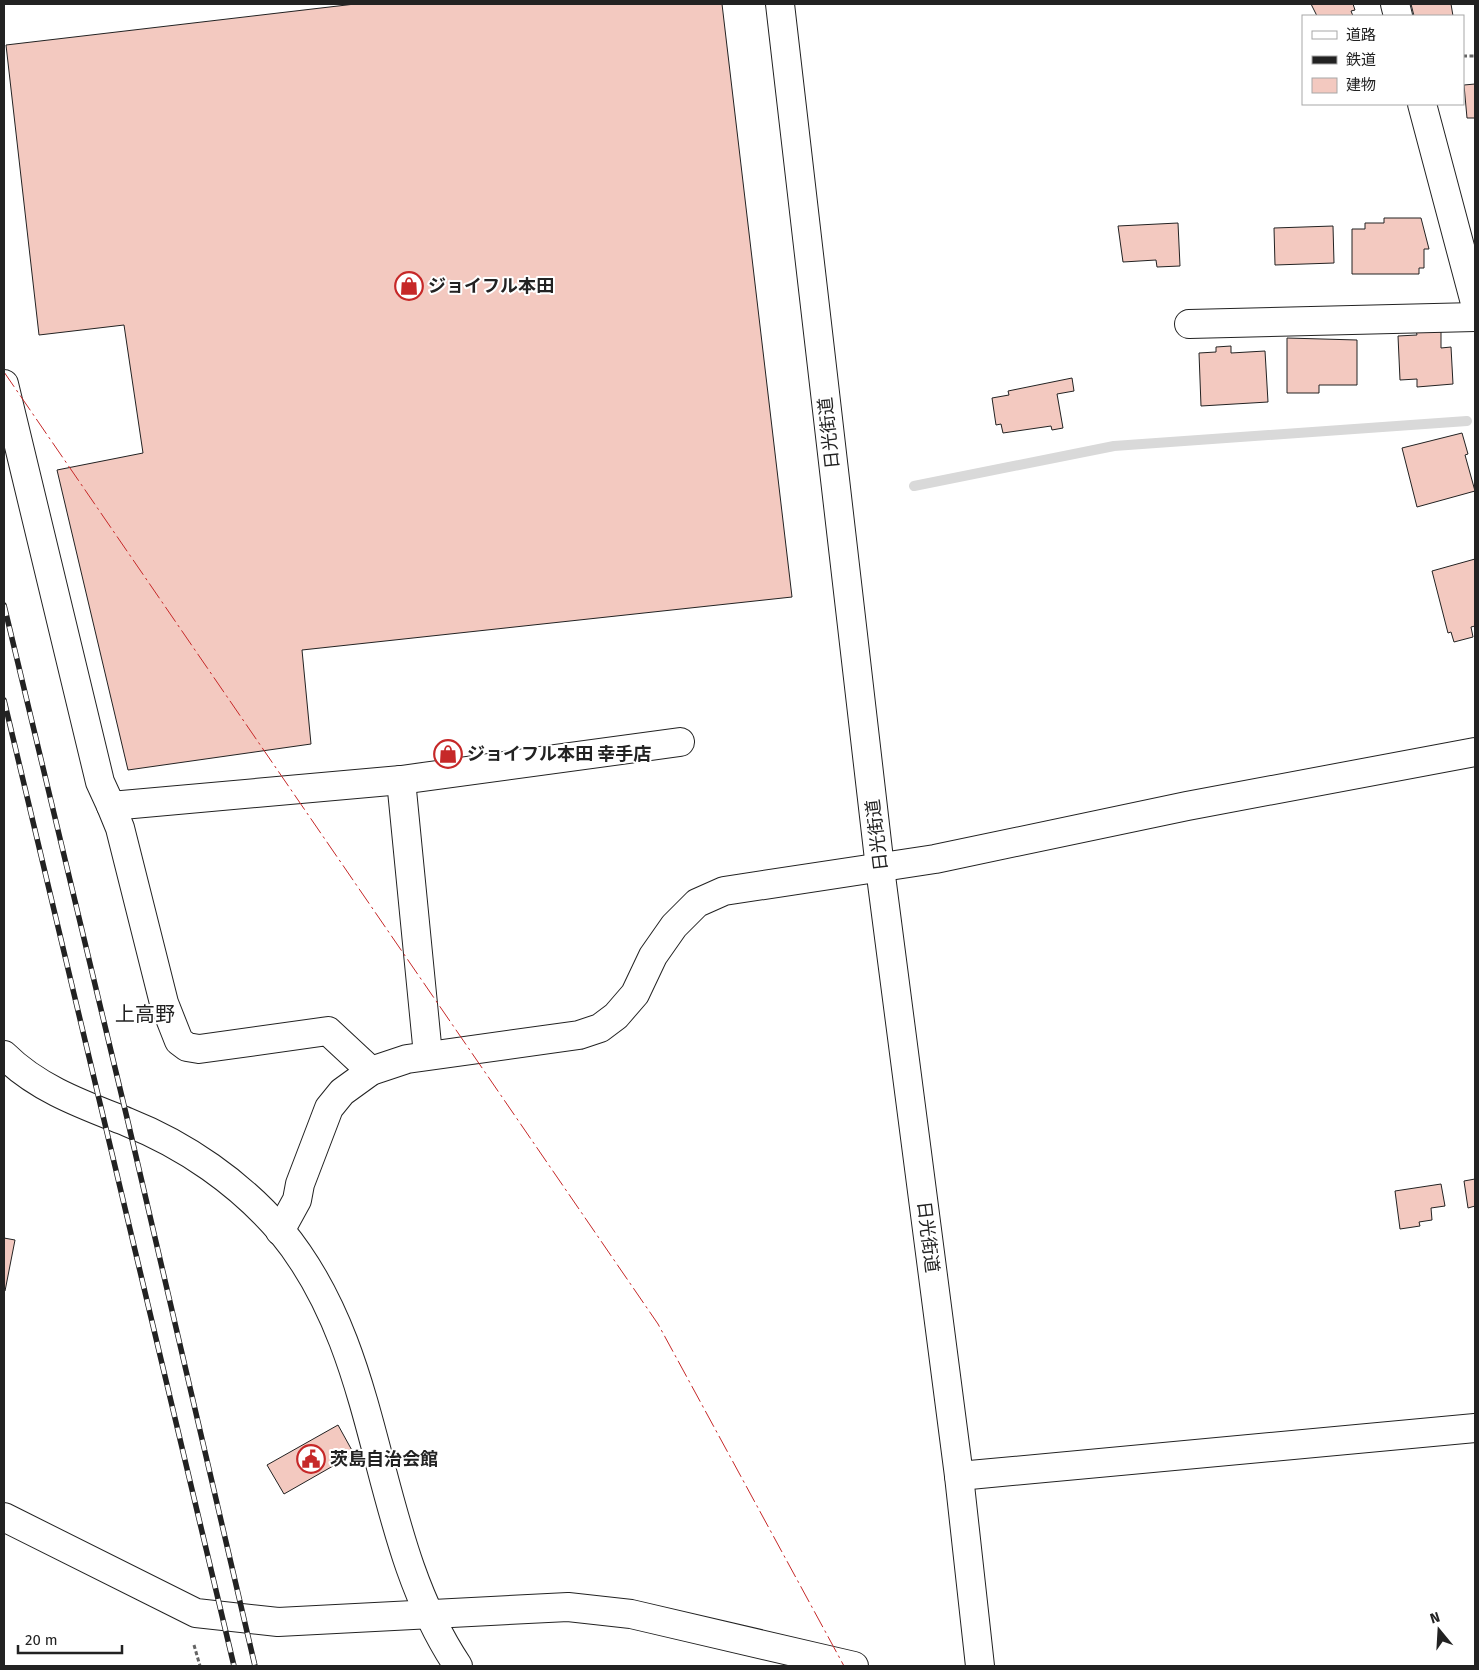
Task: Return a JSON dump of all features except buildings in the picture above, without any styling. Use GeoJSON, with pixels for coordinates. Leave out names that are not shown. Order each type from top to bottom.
{"type":"FeatureCollection","features":[{"type":"Feature","properties":{"kind":"main road","name":"日光街道"},"geometry":{"type":"LineString","coordinates":[[780,4],[880,868],[959,1476],[980,1666]]}},
{"type":"Feature","properties":{"kind":"main road"},"geometry":{"type":"LineString","coordinates":[[1422,105],[1475,303]]}},
{"type":"Feature","properties":{"kind":"main road"},"geometry":{"type":"LineString","coordinates":[[1189,324],[1475,317]]}},
{"type":"Feature","properties":{"kind":"main road"},"geometry":{"type":"LineString","coordinates":[[4,384],[100,782],[120,828],[164,1003],[179,1041],[187,1047],[199,1049],[328,1031],[371,1070]]}},
{"type":"Feature","properties":{"kind":"main road"},"geometry":{"type":"LineString","coordinates":[[111,806],[401,780],[680,742]]}},
{"type":"Feature","properties":{"kind":"main road"},"geometry":{"type":"LineString","coordinates":[[280,1231],[297,1200],[300,1184],[329,1108],[342,1092],[371,1070],[407,1059],[579,1035],[600,1028],[616,1016],[634,994],[653,956],[674,926],[697,904],[724,891],[880,868],[1475,752]]}},
{"type":"Feature","properties":{"kind":"main road"},"geometry":{"type":"LineString","coordinates":[[401,780],[428,1056]]}},
{"type":"Feature","properties":{"kind":"main road"},"geometry":{"type":"LineString","coordinates":[[4,1055],[29,1077],[102,1114],[144,1130],[215,1170],[252,1201],[280,1231],[321,1290],[342,1334],[359,1383],[412,1576],[428,1614],[458,1666]]}},
{"type":"Feature","properties":{"kind":"main road"},"geometry":{"type":"LineString","coordinates":[[959,1476],[1475,1428]]}},
{"type":"Feature","properties":{"kind":"main road"},"geometry":{"type":"LineString","coordinates":[[4,1517],[196,1613],[278,1622],[568,1607],[630,1614],[854,1666]]}},
{"type":"Feature","properties":{"kind":"waterway"},"geometry":{"type":"LineString","coordinates":[[914,486],[1114,446],[1467,421]]}},
{"type":"Feature","properties":{"kind":"railway"},"geometry":{"type":"LineString","coordinates":[[4,605],[128,1122],[255,1666]]}},
{"type":"Feature","properties":{"kind":"railway"},"geometry":{"type":"LineString","coordinates":[[4,700],[234,1666]]}},
{"type":"Feature","properties":{"kind":"power"},"geometry":{"type":"LineString","coordinates":[[4,372],[658,1324],[844,1666]]}},
{"type":"Feature","properties":{"kind":"place","name":"ジョイフル本田"},"geometry":{"type":"Point","coordinates":[409,286]}},
{"type":"Feature","properties":{"kind":"place","name":"ジョイフル本田 幸手店"},"geometry":{"type":"Point","coordinates":[448,754]}},
{"type":"Feature","properties":{"kind":"place","name":"茨島自治会館"},"geometry":{"type":"Point","coordinates":[311,1459]}},
{"type":"Feature","properties":{"kind":"district","name":"上高野"},"geometry":{"type":"Point","coordinates":[145,1014]}}]}
